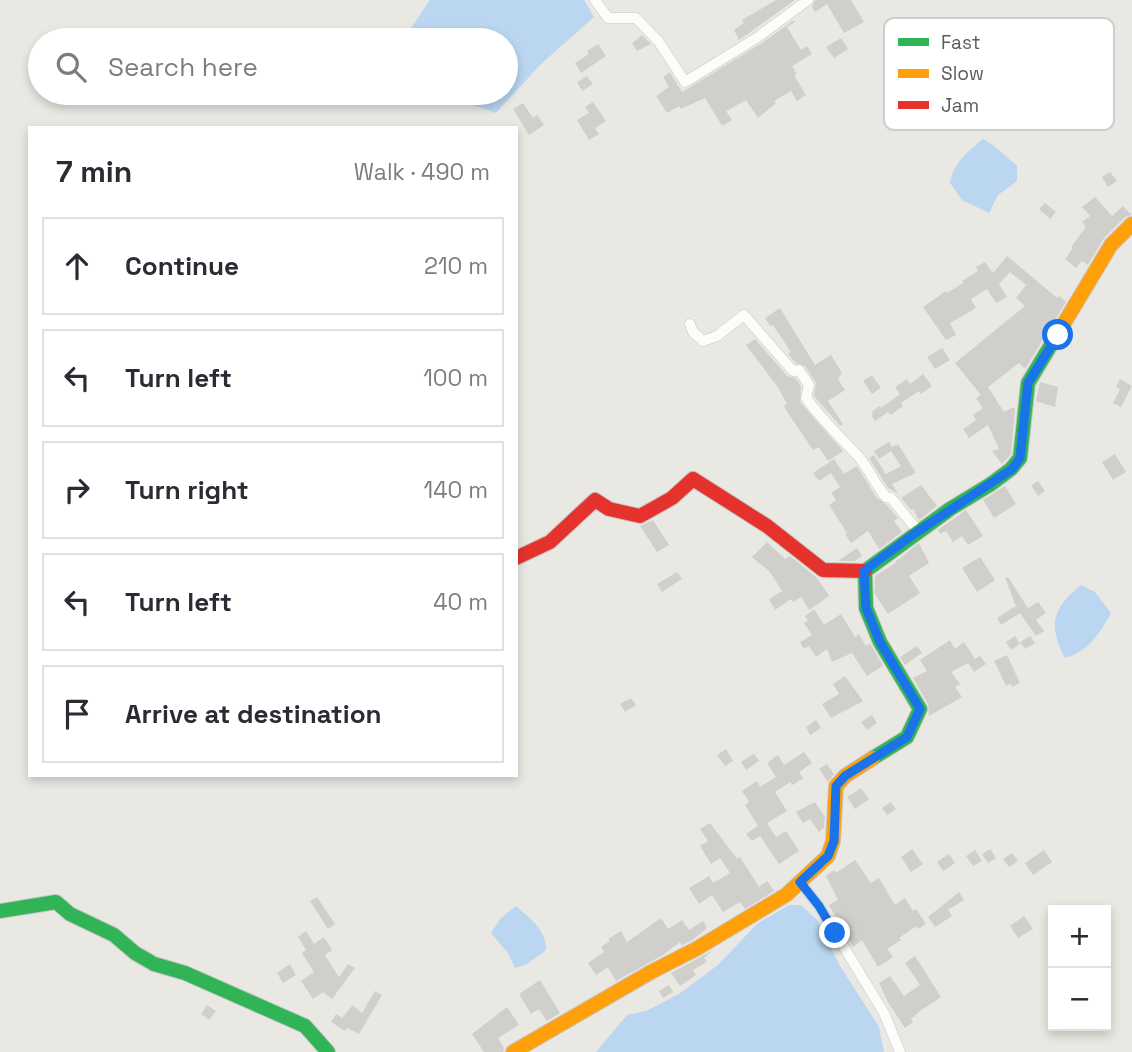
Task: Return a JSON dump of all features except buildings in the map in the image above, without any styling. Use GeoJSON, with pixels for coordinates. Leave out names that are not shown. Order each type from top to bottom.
{"type":"FeatureCollection","features":[{"type":"Feature","properties":{"kind":"street"},"geometry":{"type":"LineString","coordinates":[[596,0],[608,18],[636,18],[659,42],[685,82],[758,37],[808,0]]}},
{"type":"Feature","properties":{"kind":"street"},"geometry":{"type":"LineString","coordinates":[[518,558],[534,554],[556,539],[594,499],[609,509],[640,516],[672,498],[693,478],[767,526],[823,570],[864,571],[918,531],[1012,469],[1020,458],[1028,383],[1111,245],[1132,224]]}},
{"type":"Feature","properties":{"kind":"street"},"geometry":{"type":"LineString","coordinates":[[691,324],[693,331],[703,341],[717,336],[744,315],[793,372],[799,370],[809,385],[806,398],[830,430],[860,457],[880,491],[891,498],[918,531]]}},
{"type":"Feature","properties":{"kind":"street"},"geometry":{"type":"LineString","coordinates":[[513,1052],[746,920],[786,895],[828,856],[834,841],[836,786],[845,776],[907,737],[920,709],[880,642],[866,608],[864,571]]}},
{"type":"Feature","properties":{"kind":"street"},"geometry":{"type":"LineString","coordinates":[[800,882],[819,906],[884,1013],[900,1052]]}},
{"type":"Feature","properties":{"kind":"street"},"geometry":{"type":"LineString","coordinates":[[0,911],[56,902],[70,914],[114,935],[135,953],[154,964],[185,973],[305,1026],[328,1052]]}},
{"type":"Feature","properties":{"kind":"water"},"geometry":{"type":"Polygon","coordinates":[[[430,0],[584,0],[594,17],[540,65],[518,89],[518,28],[411,28],[430,0]]]}},
{"type":"Feature","properties":{"kind":"water"},"geometry":{"type":"Polygon","coordinates":[[[473,105],[503,105],[496,113],[473,105]]]}},
{"type":"Feature","properties":{"kind":"water"},"geometry":{"type":"Polygon","coordinates":[[[983,139],[1017,166],[1017,181],[998,195],[989,213],[962,200],[950,183],[958,164],[983,139]]]}},
{"type":"Feature","properties":{"kind":"water"},"geometry":{"type":"Polygon","coordinates":[[[1081,585],[1095,592],[1111,613],[1087,646],[1065,658],[1056,636],[1056,618],[1064,602],[1081,585]]]}},
{"type":"Feature","properties":{"kind":"water"},"geometry":{"type":"Polygon","coordinates":[[[789,905],[801,905],[818,921],[840,966],[879,1027],[884,1052],[596,1052],[627,1015],[646,1011],[679,994],[718,965],[757,924],[789,905]]]}},
{"type":"Feature","properties":{"kind":"water"},"geometry":{"type":"Polygon","coordinates":[[[516,906],[541,931],[546,950],[527,964],[515,968],[507,952],[491,933],[501,918],[516,906]]]}},
{"type":"Feature","properties":{"kind":"traffic: fast"},"geometry":{"type":"LineString","coordinates":[[873,758],[907,737],[920,709],[880,642],[866,608],[865,571],[950,509],[991,484],[1011,469],[1020,458],[1028,383],[1060,330]]}},
{"type":"Feature","properties":{"kind":"traffic: fast"},"geometry":{"type":"LineString","coordinates":[[0,911],[56,902],[70,914],[114,935],[135,953],[154,964],[185,973],[305,1026],[328,1052]]}},
{"type":"Feature","properties":{"kind":"traffic: slow"},"geometry":{"type":"LineString","coordinates":[[1060,330],[1111,245],[1132,224]]}},
{"type":"Feature","properties":{"kind":"traffic: slow"},"geometry":{"type":"LineString","coordinates":[[513,1052],[786,895],[828,856],[833,841],[836,786],[845,776],[873,758]]}},
{"type":"Feature","properties":{"kind":"traffic: jam"},"geometry":{"type":"LineString","coordinates":[[518,557],[550,542],[595,500],[609,509],[640,516],[672,498],[693,479],[767,526],[823,570],[865,571]]}},
{"type":"Feature","properties":{"kind":"route"},"geometry":{"type":"LineString","coordinates":[[835,933],[800,882],[828,856],[834,841],[836,786],[845,776],[907,737],[920,709],[880,642],[866,608],[864,571],[950,509],[1012,469],[1020,458],[1028,383],[1058,335]]}}]}
